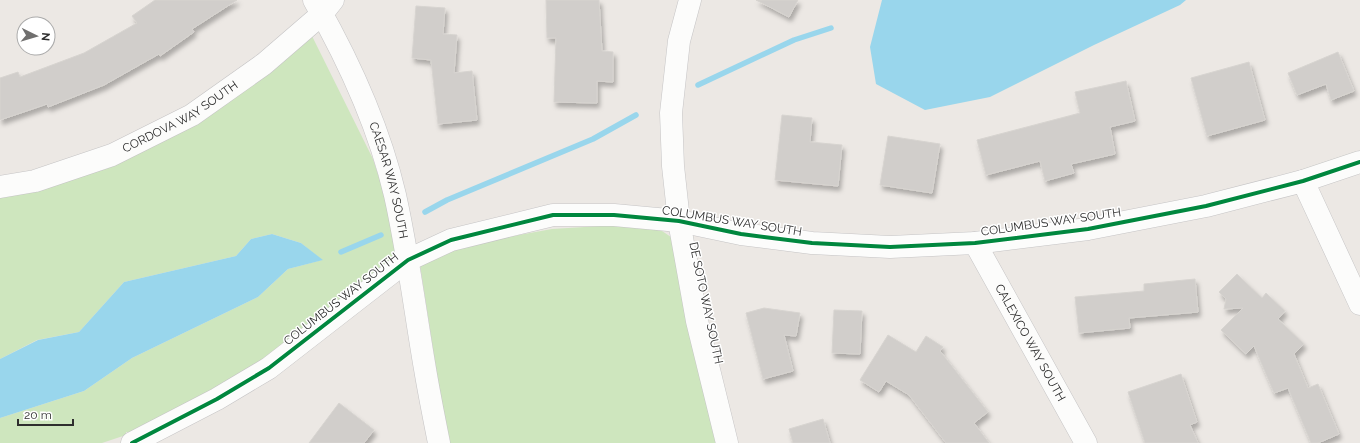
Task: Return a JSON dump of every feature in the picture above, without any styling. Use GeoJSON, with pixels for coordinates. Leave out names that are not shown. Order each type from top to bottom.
{"type":"FeatureCollection","features":[{"type":"Feature","properties":{"kind":"street","name":"DE SOTO WAY SOUTH"},"geometry":{"type":"LineString","coordinates":[[690,0],[679,42],[671,113],[673,166],[679,221],[697,321],[727,443]]}},
{"type":"Feature","properties":{"kind":"street","name":"CORDOVA WAY SOUTH"},"geometry":{"type":"LineString","coordinates":[[0,187],[35,181],[112,155],[192,115],[264,64],[323,5]]}},
{"type":"Feature","properties":{"kind":"street","name":"CAESAR WAY SOUTH"},"geometry":{"type":"LineString","coordinates":[[323,5],[354,76],[379,141],[395,194],[408,260],[425,369],[439,443]]}},
{"type":"Feature","properties":{"kind":"street","name":"COLUMBUS WAY SOUTH"},"geometry":{"type":"LineString","coordinates":[[134,443],[217,399],[269,368],[408,260],[451,240],[553,215],[614,214],[679,221],[741,234],[812,243],[890,247],[975,243],[1088,229],[1206,206],[1303,181],[1360,162]]}},
{"type":"Feature","properties":{"kind":"street"},"geometry":{"type":"LineString","coordinates":[[1303,181],[1360,304]]}},
{"type":"Feature","properties":{"kind":"street","name":"CALEXICO WAY SOUTH"},"geometry":{"type":"LineString","coordinates":[[975,243],[1086,443]]}},
{"type":"Feature","properties":{"kind":"green space"},"geometry":{"type":"Polygon","coordinates":[[[312,36],[373,159],[385,196],[397,256],[209,400],[134,432],[126,432],[126,435],[102,443],[0,443],[0,418],[84,391],[132,358],[258,297],[288,269],[322,260],[301,243],[272,234],[251,239],[236,256],[124,282],[79,332],[37,340],[0,359],[0,196],[39,189],[312,36]]]}},
{"type":"Feature","properties":{"kind":"green space"},"geometry":{"type":"Polygon","coordinates":[[[617,225],[662,229],[662,231],[674,239],[717,443],[449,443],[420,265],[451,251],[486,241],[552,229],[617,225]]]}},
{"type":"Feature","properties":{"kind":"water"},"geometry":{"type":"Polygon","coordinates":[[[882,0],[1186,0],[1180,5],[1094,45],[990,97],[925,110],[876,84],[870,47],[882,0]]]}},
{"type":"Feature","properties":{"kind":"water"},"geometry":{"type":"Polygon","coordinates":[[[272,234],[301,243],[323,260],[288,269],[258,297],[132,358],[84,391],[0,418],[0,359],[38,340],[79,332],[124,282],[236,256],[251,239],[272,234]]]}},
{"type":"Feature","properties":{"kind":"building"},"geometry":{"type":"Polygon","coordinates":[[[155,0],[237,0],[192,29],[194,32],[160,56],[159,54],[104,85],[48,107],[47,104],[0,120],[0,78],[18,72],[20,77],[84,53],[137,23],[132,16],[155,0]]]}},
{"type":"Feature","properties":{"kind":"building"},"geometry":{"type":"Polygon","coordinates":[[[546,0],[599,0],[602,51],[613,52],[613,82],[597,81],[597,103],[554,102],[556,38],[547,38],[546,0]]]}},
{"type":"Feature","properties":{"kind":"building"},"geometry":{"type":"Polygon","coordinates":[[[756,0],[798,0],[789,17],[756,0]]]}},
{"type":"Feature","properties":{"kind":"building"},"geometry":{"type":"Polygon","coordinates":[[[416,6],[445,8],[443,34],[457,35],[454,73],[472,71],[477,120],[438,124],[431,60],[412,58],[416,6]]]}},
{"type":"Feature","properties":{"kind":"building"},"geometry":{"type":"Polygon","coordinates":[[[1338,52],[1354,91],[1331,100],[1326,84],[1297,95],[1288,73],[1338,52]]]}},
{"type":"Feature","properties":{"kind":"building"},"geometry":{"type":"Polygon","coordinates":[[[1249,62],[1265,120],[1207,136],[1191,78],[1249,62]]]}},
{"type":"Feature","properties":{"kind":"building"},"geometry":{"type":"Polygon","coordinates":[[[1126,81],[1135,121],[1110,127],[1115,154],[1071,164],[1074,173],[1045,181],[1040,161],[986,175],[977,140],[1080,113],[1075,92],[1126,81]]]}},
{"type":"Feature","properties":{"kind":"building"},"geometry":{"type":"Polygon","coordinates":[[[782,115],[812,118],[810,142],[842,145],[838,186],[775,180],[782,115]]]}},
{"type":"Feature","properties":{"kind":"building"},"geometry":{"type":"Polygon","coordinates":[[[888,136],[940,144],[932,193],[880,185],[888,136]]]}},
{"type":"Feature","properties":{"kind":"building"},"geometry":{"type":"Polygon","coordinates":[[[1237,274],[1262,298],[1266,293],[1285,311],[1278,319],[1304,344],[1294,354],[1308,388],[1318,384],[1339,434],[1318,443],[1311,443],[1288,388],[1274,393],[1254,346],[1246,354],[1221,330],[1243,308],[1224,309],[1226,299],[1219,292],[1237,274]]]}},
{"type":"Feature","properties":{"kind":"building"},"geometry":{"type":"Polygon","coordinates":[[[1195,279],[1198,312],[1129,318],[1130,328],[1079,333],[1075,297],[1144,291],[1144,284],[1195,279]]]}},
{"type":"Feature","properties":{"kind":"building"},"geometry":{"type":"Polygon","coordinates":[[[764,308],[800,313],[796,336],[784,335],[793,371],[763,379],[746,313],[764,308]]]}},
{"type":"Feature","properties":{"kind":"building"},"geometry":{"type":"Polygon","coordinates":[[[834,310],[862,311],[860,354],[832,353],[834,310]]]}},
{"type":"Feature","properties":{"kind":"building"},"geometry":{"type":"Polygon","coordinates":[[[888,335],[916,352],[926,336],[943,347],[940,351],[988,412],[974,423],[989,443],[946,443],[909,395],[886,381],[879,392],[860,380],[888,335]]]}},
{"type":"Feature","properties":{"kind":"building"},"geometry":{"type":"Polygon","coordinates":[[[1181,374],[1197,422],[1190,425],[1198,443],[1145,443],[1128,392],[1181,374]]]}},
{"type":"Feature","properties":{"kind":"building"},"geometry":{"type":"Polygon","coordinates":[[[339,403],[374,430],[364,443],[309,443],[339,403]]]}},
{"type":"Feature","properties":{"kind":"building"},"geometry":{"type":"Polygon","coordinates":[[[823,419],[830,443],[793,443],[789,429],[823,419]]]}},
{"type":"Feature","properties":{"kind":"waterway"},"geometry":{"type":"LineString","coordinates":[[698,85],[794,40],[831,28]]}},
{"type":"Feature","properties":{"kind":"waterway"},"geometry":{"type":"LineString","coordinates":[[425,212],[447,200],[593,139],[636,115]]}},
{"type":"Feature","properties":{"kind":"waterway"},"geometry":{"type":"LineString","coordinates":[[341,252],[381,235]]}},
{"type":"Feature","properties":{"kind":"cycle path"},"geometry":{"type":"LineString","coordinates":[[132,443],[217,399],[269,368],[408,260],[451,240],[553,215],[614,215],[679,221],[741,234],[812,243],[890,247],[975,243],[1088,229],[1206,206],[1303,181],[1360,162]]}}]}
